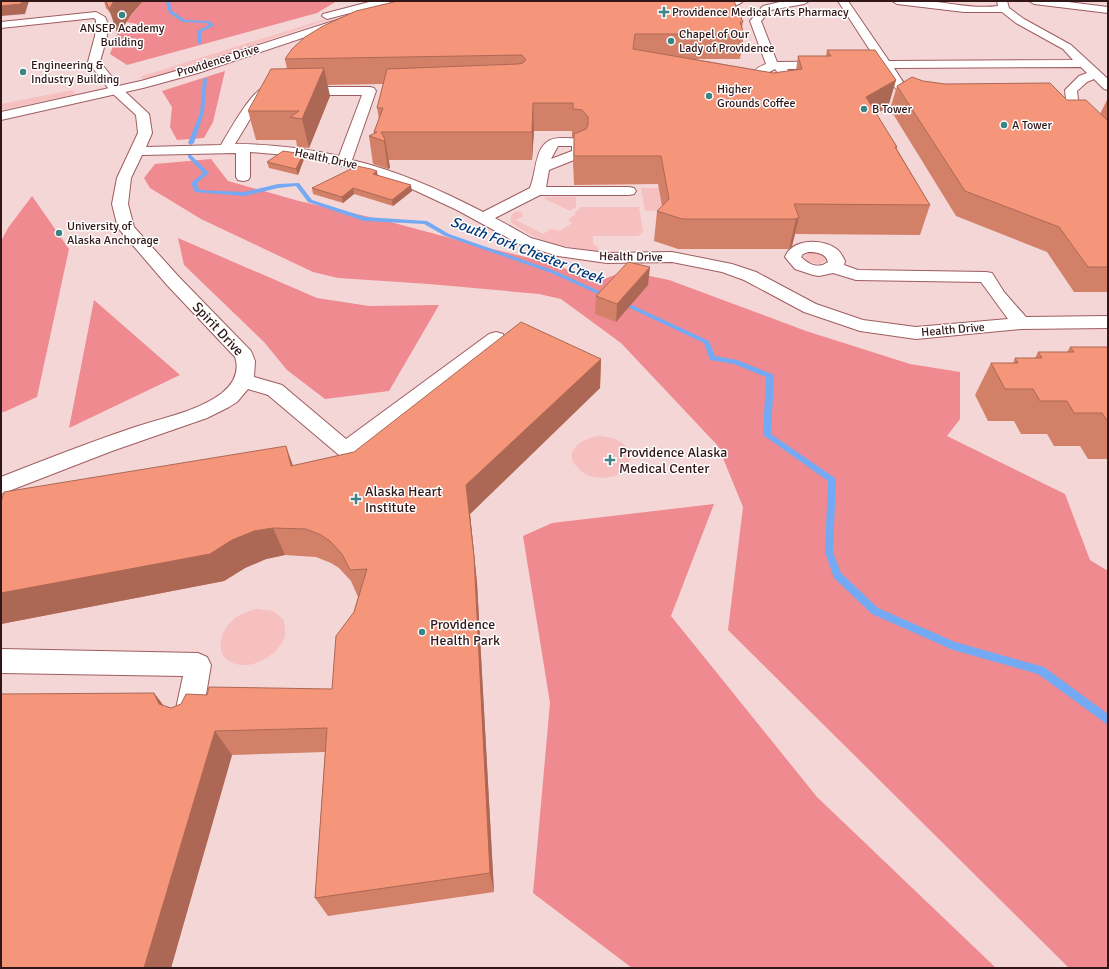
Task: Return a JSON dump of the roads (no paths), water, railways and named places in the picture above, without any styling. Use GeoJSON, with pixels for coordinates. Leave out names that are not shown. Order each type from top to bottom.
{"type":"FeatureCollection","features":[{"type":"Feature","properties":{"kind":"street"},"geometry":{"type":"LineString","coordinates":[[663,1],[693,4],[720,4],[738,1],[743,6],[746,19],[778,65],[1084,63]]}},
{"type":"Feature","properties":{"kind":"street"},"geometry":{"type":"LineString","coordinates":[[746,19],[755,21],[767,8],[789,2],[804,1]]}},
{"type":"Feature","properties":{"kind":"street"},"geometry":{"type":"LineString","coordinates":[[843,1],[904,92],[918,99],[937,101]]}},
{"type":"Feature","properties":{"kind":"street"},"geometry":{"type":"LineString","coordinates":[[897,1],[970,10],[993,11],[1003,5],[1020,21],[1067,47],[1108,86]]}},
{"type":"Feature","properties":{"kind":"street"},"geometry":{"type":"LineString","coordinates":[[1034,1],[1108,10]]}},
{"type":"Feature","properties":{"kind":"street"},"geometry":{"type":"LineString","coordinates":[[1088,1],[1108,3]]}},
{"type":"Feature","properties":{"kind":"street","name":"Providence Drive"},"geometry":{"type":"LineString","coordinates":[[293,26],[345,11],[389,5]]}},
{"type":"Feature","properties":{"kind":"street","name":"Providence Drive"},"geometry":{"type":"LineString","coordinates":[[1,116],[110,82],[194,70],[389,5]]}},
{"type":"Feature","properties":{"kind":"street","name":"Spirit Drive"},"geometry":{"type":"LineString","coordinates":[[1,25],[93,11],[101,19],[102,37],[94,62],[110,82],[142,114],[145,133],[124,178],[120,204],[126,228],[172,281],[244,355],[248,364],[247,373],[230,397],[217,406],[132,436],[1,486]]}},
{"type":"Feature","properties":{"kind":"street"},"geometry":{"type":"LineString","coordinates":[[1095,74],[1083,79],[1071,90],[1073,108],[1077,114],[1108,145]]}},
{"type":"Feature","properties":{"kind":"street"},"geometry":{"type":"LineString","coordinates":[[226,148],[250,109],[266,91],[283,88],[370,91],[386,90]]}},
{"type":"Feature","properties":{"kind":"street"},"geometry":{"type":"LineString","coordinates":[[344,162],[370,91]]}},
{"type":"Feature","properties":{"kind":"street"},"geometry":{"type":"LineString","coordinates":[[1057,100],[1072,100]]}},
{"type":"Feature","properties":{"kind":"street"},"geometry":{"type":"LineString","coordinates":[[243,148],[243,177]]}},
{"type":"Feature","properties":{"kind":"street","name":"Health Drive"},"geometry":{"type":"LineString","coordinates":[[136,151],[243,148],[297,152],[344,162],[377,170],[404,180],[483,218],[525,241],[564,253],[607,258],[672,257],[726,268],[750,276],[810,308],[860,325],[916,333],[1021,323],[1108,322]]}},
{"type":"Feature","properties":{"kind":"street"},"geometry":{"type":"LineString","coordinates":[[537,191],[541,183],[541,173],[543,167]]}},
{"type":"Feature","properties":{"kind":"street"},"geometry":{"type":"LineString","coordinates":[[483,218],[537,191],[629,191]]}},
{"type":"Feature","properties":{"kind":"street"},"geometry":{"type":"LineString","coordinates":[[833,267],[856,275],[986,277],[1001,299],[1021,323]]}},
{"type":"Feature","properties":{"kind":"street"},"geometry":{"type":"LineString","coordinates":[[242,380],[275,390],[346,450],[496,338]]}},
{"type":"Feature","properties":{"kind":"street"},"geometry":{"type":"LineString","coordinates":[[1,661],[198,665],[188,718]]}},
{"type":"Feature","properties":{"kind":"waterway","name":"South Fork Chester Creek"},"geometry":{"type":"LineString","coordinates":[[171,1],[168,2],[170,12],[184,21],[209,22],[212,25],[199,31],[200,43]]}},
{"type":"Feature","properties":{"kind":"waterway","name":"South Fork Chester Creek"},"geometry":{"type":"LineString","coordinates":[[191,143],[202,113],[205,79]]}},
{"type":"Feature","properties":{"kind":"waterway","name":"South Fork Chester Creek"},"geometry":{"type":"LineString","coordinates":[[190,156],[206,173],[194,183],[197,191],[244,194],[278,186],[297,184],[310,201],[364,219],[425,222],[447,235],[553,272],[609,297]]}},
{"type":"Feature","properties":{"kind":"waterway","name":"South Fork Chester Creek"},"geometry":{"type":"LineString","coordinates":[[619,301],[707,342],[712,358],[735,362],[770,376],[767,435],[832,480],[829,552],[837,575],[875,611],[953,646],[1041,670],[1108,720]]}},
{"type":"Feature","properties":{"kind":"place","name":"Providence Medical Arts Pharmacy"},"geometry":{"type":"Point","coordinates":[664,12]}},
{"type":"Feature","properties":{"kind":"place","name":"ANSEP Academy Building"},"geometry":{"type":"Point","coordinates":[122,15]}},
{"type":"Feature","properties":{"kind":"place","name":"Chapel of Our Lady of Providence"},"geometry":{"type":"Point","coordinates":[671,41]}},
{"type":"Feature","properties":{"kind":"place","name":"Engineering & Industry Building"},"geometry":{"type":"Point","coordinates":[23,72]}},
{"type":"Feature","properties":{"kind":"place","name":"Higher Grounds Coffee"},"geometry":{"type":"Point","coordinates":[709,96]}},
{"type":"Feature","properties":{"kind":"place","name":"B Tower"},"geometry":{"type":"Point","coordinates":[864,109]}},
{"type":"Feature","properties":{"kind":"place","name":"A Tower"},"geometry":{"type":"Point","coordinates":[1004,125]}},
{"type":"Feature","properties":{"kind":"place","name":"University of Alaska Anchorage"},"geometry":{"type":"Point","coordinates":[59,233]}},
{"type":"Feature","properties":{"kind":"place","name":"Providence Alaska Medical Center"},"geometry":{"type":"Point","coordinates":[610,460]}},
{"type":"Feature","properties":{"kind":"place","name":"Alaska Heart Institute"},"geometry":{"type":"Point","coordinates":[356,499]}},
{"type":"Feature","properties":{"kind":"place","name":"Providence Health Park"},"geometry":{"type":"Point","coordinates":[422,632]}}]}
